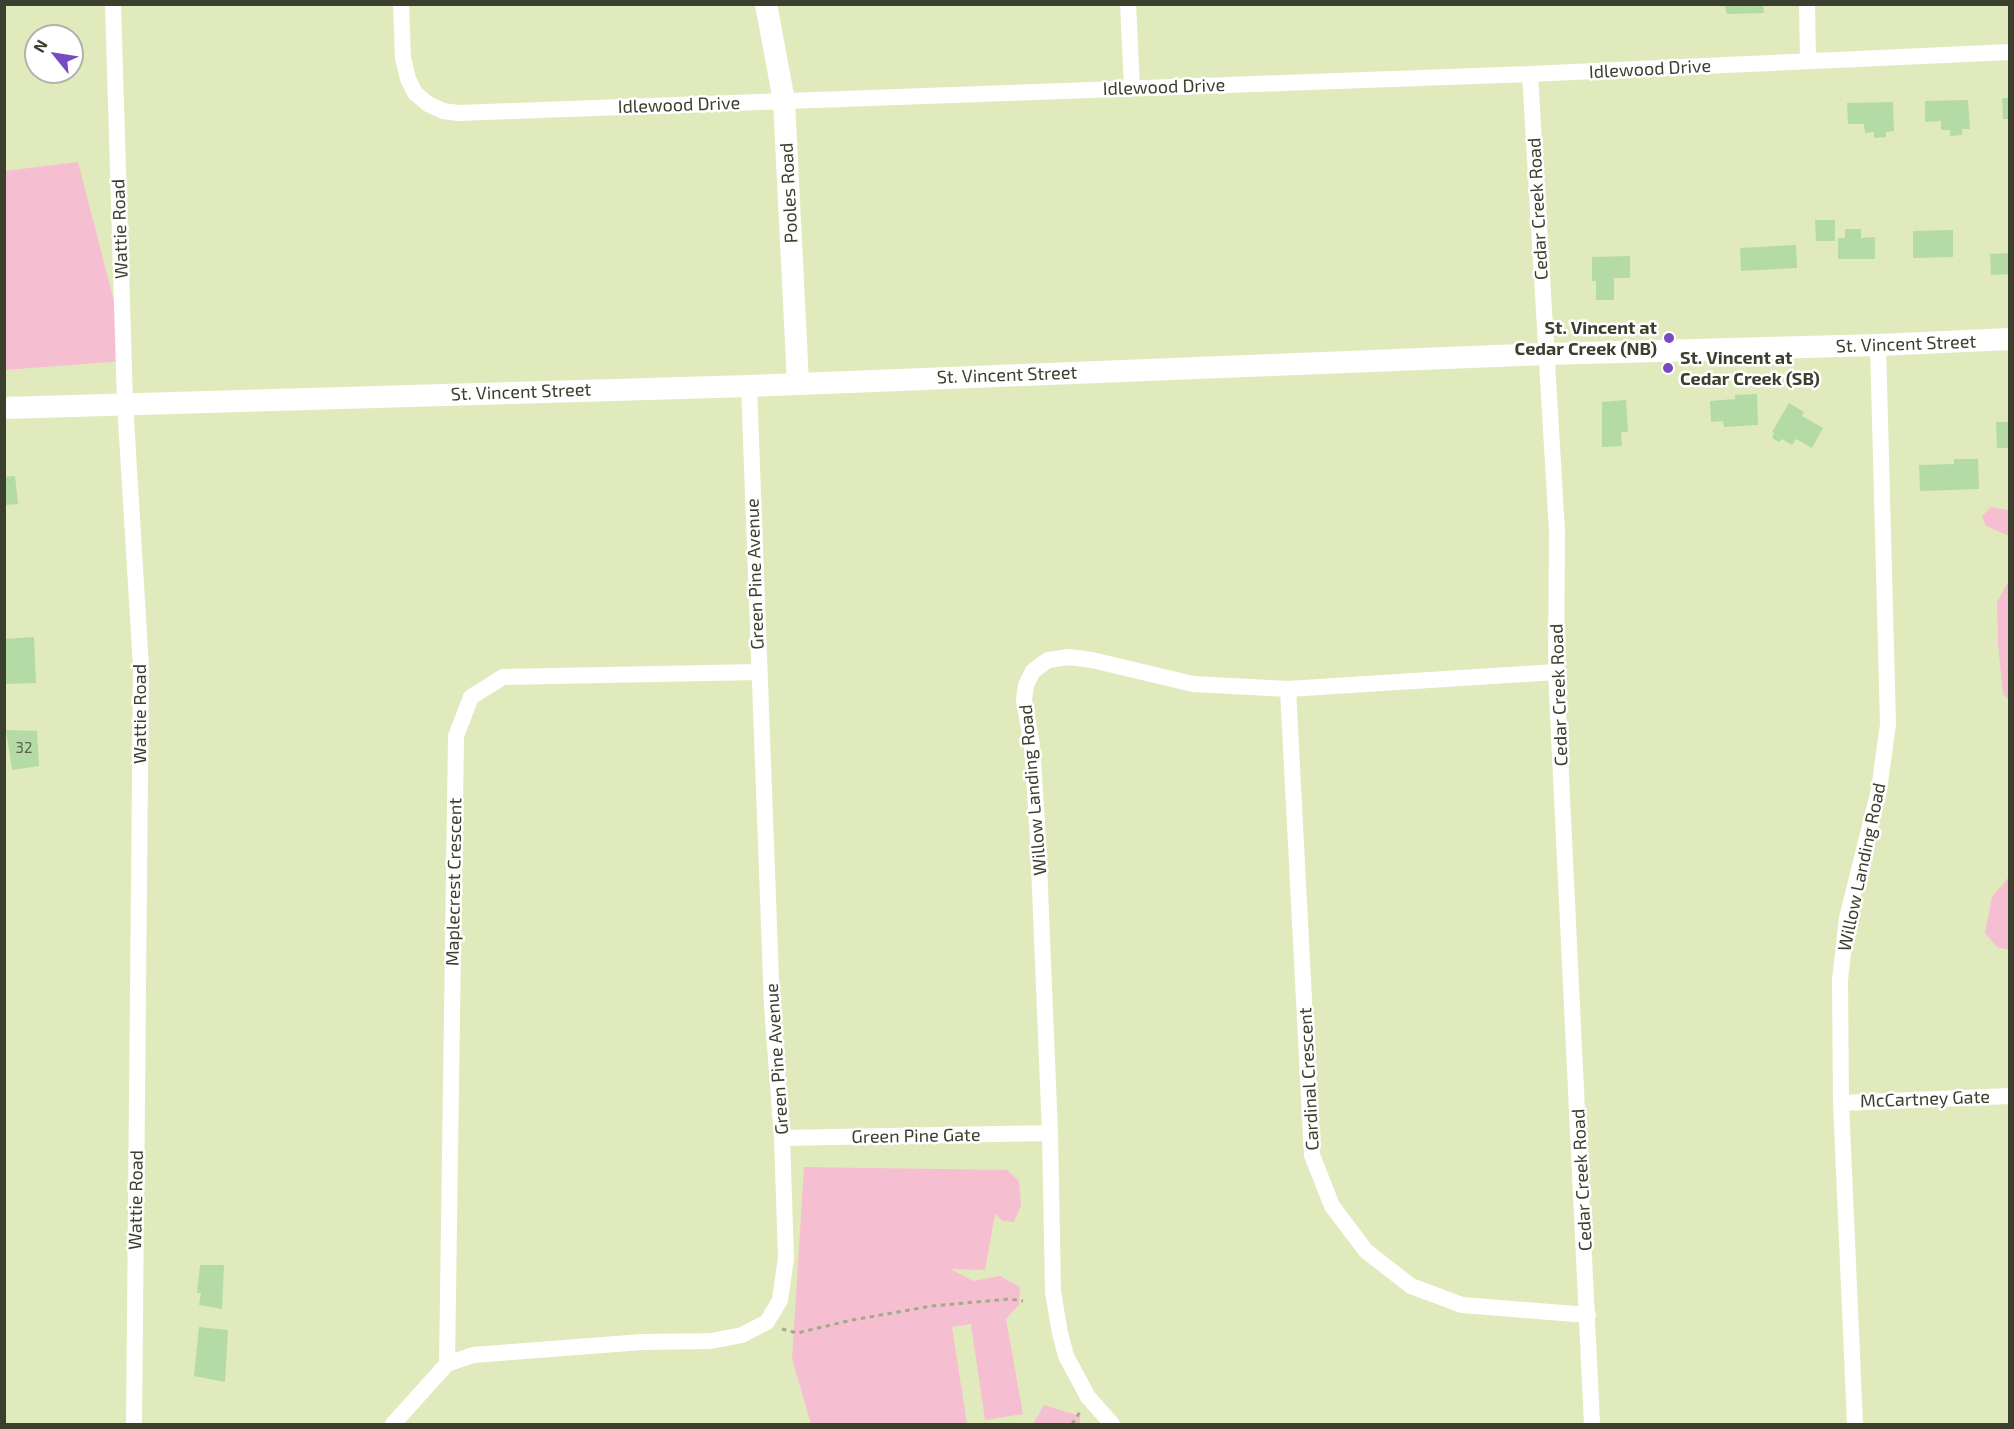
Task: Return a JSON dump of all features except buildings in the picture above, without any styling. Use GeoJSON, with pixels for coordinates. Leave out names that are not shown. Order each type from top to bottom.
{"type":"FeatureCollection","features":[{"type":"Feature","properties":{"kind":"street","name":"Wattie Road"},"geometry":{"type":"LineString","coordinates":[[114,4],[125,403],[141,668],[134,1425]]}},
{"type":"Feature","properties":{"kind":"street","name":"Idlewood Drive"},"geometry":{"type":"LineString","coordinates":[[401,4],[403,58],[408,79],[416,93],[428,104],[443,111],[458,113],[1530,74],[2010,52]]}},
{"type":"Feature","properties":{"kind":"street","name":"Pooles Road"},"geometry":{"type":"LineString","coordinates":[[766,4],[784,101],[798,383]]}},
{"type":"Feature","properties":{"kind":"street"},"geometry":{"type":"LineString","coordinates":[[1128,4],[1132,88]]}},
{"type":"Feature","properties":{"kind":"street"},"geometry":{"type":"LineString","coordinates":[[1807,4],[1808,61]]}},
{"type":"Feature","properties":{"kind":"street","name":"Cedar Creek Road"},"geometry":{"type":"LineString","coordinates":[[1530,74],[1557,531],[1556,672],[1592,1425]]}},
{"type":"Feature","properties":{"kind":"street","name":"St. Vincent Street"},"geometry":{"type":"LineString","coordinates":[[4,408],[749,386],[1546,354],[2010,339]]}},
{"type":"Feature","properties":{"kind":"street","name":"Willow Landing Road"},"geometry":{"type":"LineString","coordinates":[[1856,1425],[1841,1103],[1840,980],[1847,918],[1879,790],[1888,724],[1878,345]]}},
{"type":"Feature","properties":{"kind":"street","name":"Green Pine Avenue"},"geometry":{"type":"LineString","coordinates":[[749,386],[772,1006],[782,1138],[786,1258],[780,1300],[767,1322]]}},
{"type":"Feature","properties":{"kind":"street","name":"Willow Landing Road"},"geometry":{"type":"LineString","coordinates":[[1112,1425],[1088,1397],[1066,1356],[1053,1292],[1050,1133],[1038,840],[1032,745],[1024,700],[1026,685],[1033,671],[1048,660],[1069,657],[1092,660],[1193,684],[1288,689],[1556,672]]}},
{"type":"Feature","properties":{"kind":"street","name":"Maplecrest Crescent"},"geometry":{"type":"LineString","coordinates":[[447,1364],[456,736],[471,697],[503,677],[759,672]]}},
{"type":"Feature","properties":{"kind":"street","name":"Cardinal Crescent"},"geometry":{"type":"LineString","coordinates":[[1288,689],[1312,1155],[1332,1206],[1366,1251],[1411,1286],[1462,1305],[1588,1315]]}},
{"type":"Feature","properties":{"kind":"street","name":"McCartney Gate"},"geometry":{"type":"LineString","coordinates":[[1841,1103],[2010,1096]]}},
{"type":"Feature","properties":{"kind":"street","name":"Green Pine Gate"},"geometry":{"type":"LineString","coordinates":[[782,1138],[1050,1133]]}},
{"type":"Feature","properties":{"kind":"street"},"geometry":{"type":"LineString","coordinates":[[393,1425],[447,1364],[473,1355],[642,1342],[711,1341],[742,1335],[767,1322]]}},
{"type":"Feature","properties":{"kind":"path"},"geometry":{"type":"LineString","coordinates":[[767,1322],[796,1334],[862,1318],[932,1306],[1009,1299],[1023,1300]]}},
{"type":"Feature","properties":{"kind":"shaded area"},"geometry":{"type":"Polygon","coordinates":[[[78,162],[117,313],[124,361],[5,370],[5,171],[78,162]]]}},
{"type":"Feature","properties":{"kind":"shaded area"},"geometry":{"type":"Polygon","coordinates":[[[1991,507],[2009,510],[2009,536],[1986,526],[1982,516],[1991,507]]]}},
{"type":"Feature","properties":{"kind":"shaded area"},"geometry":{"type":"Polygon","coordinates":[[[2009,580],[2009,700],[2003,694],[1997,602],[2009,580]]]}},
{"type":"Feature","properties":{"kind":"shaded area"},"geometry":{"type":"Polygon","coordinates":[[[2009,877],[2009,950],[1997,947],[1985,933],[1992,897],[2009,877]]]}},
{"type":"Feature","properties":{"kind":"shaded area"},"geometry":{"type":"Polygon","coordinates":[[[804,1167],[1007,1170],[1019,1181],[1021,1205],[1014,1222],[1003,1221],[995,1214],[985,1270],[950,1269],[973,1281],[1000,1276],[1020,1287],[1019,1305],[1006,1319],[1023,1414],[985,1420],[971,1324],[952,1327],[967,1424],[811,1424],[792,1359],[804,1167]]]}},
{"type":"Feature","properties":{"kind":"shaded area"},"geometry":{"type":"Polygon","coordinates":[[[1044,1405],[1080,1416],[1080,1424],[1033,1424],[1044,1405]]]}},
{"type":"Feature","properties":{"kind":"place","name":"St. Vincent at Cedar Creek (NB)"},"geometry":{"type":"Point","coordinates":[1669,338]}},
{"type":"Feature","properties":{"kind":"place","name":"St. Vincent at Cedar Creek (SB)"},"geometry":{"type":"Point","coordinates":[1668,368]}}]}
